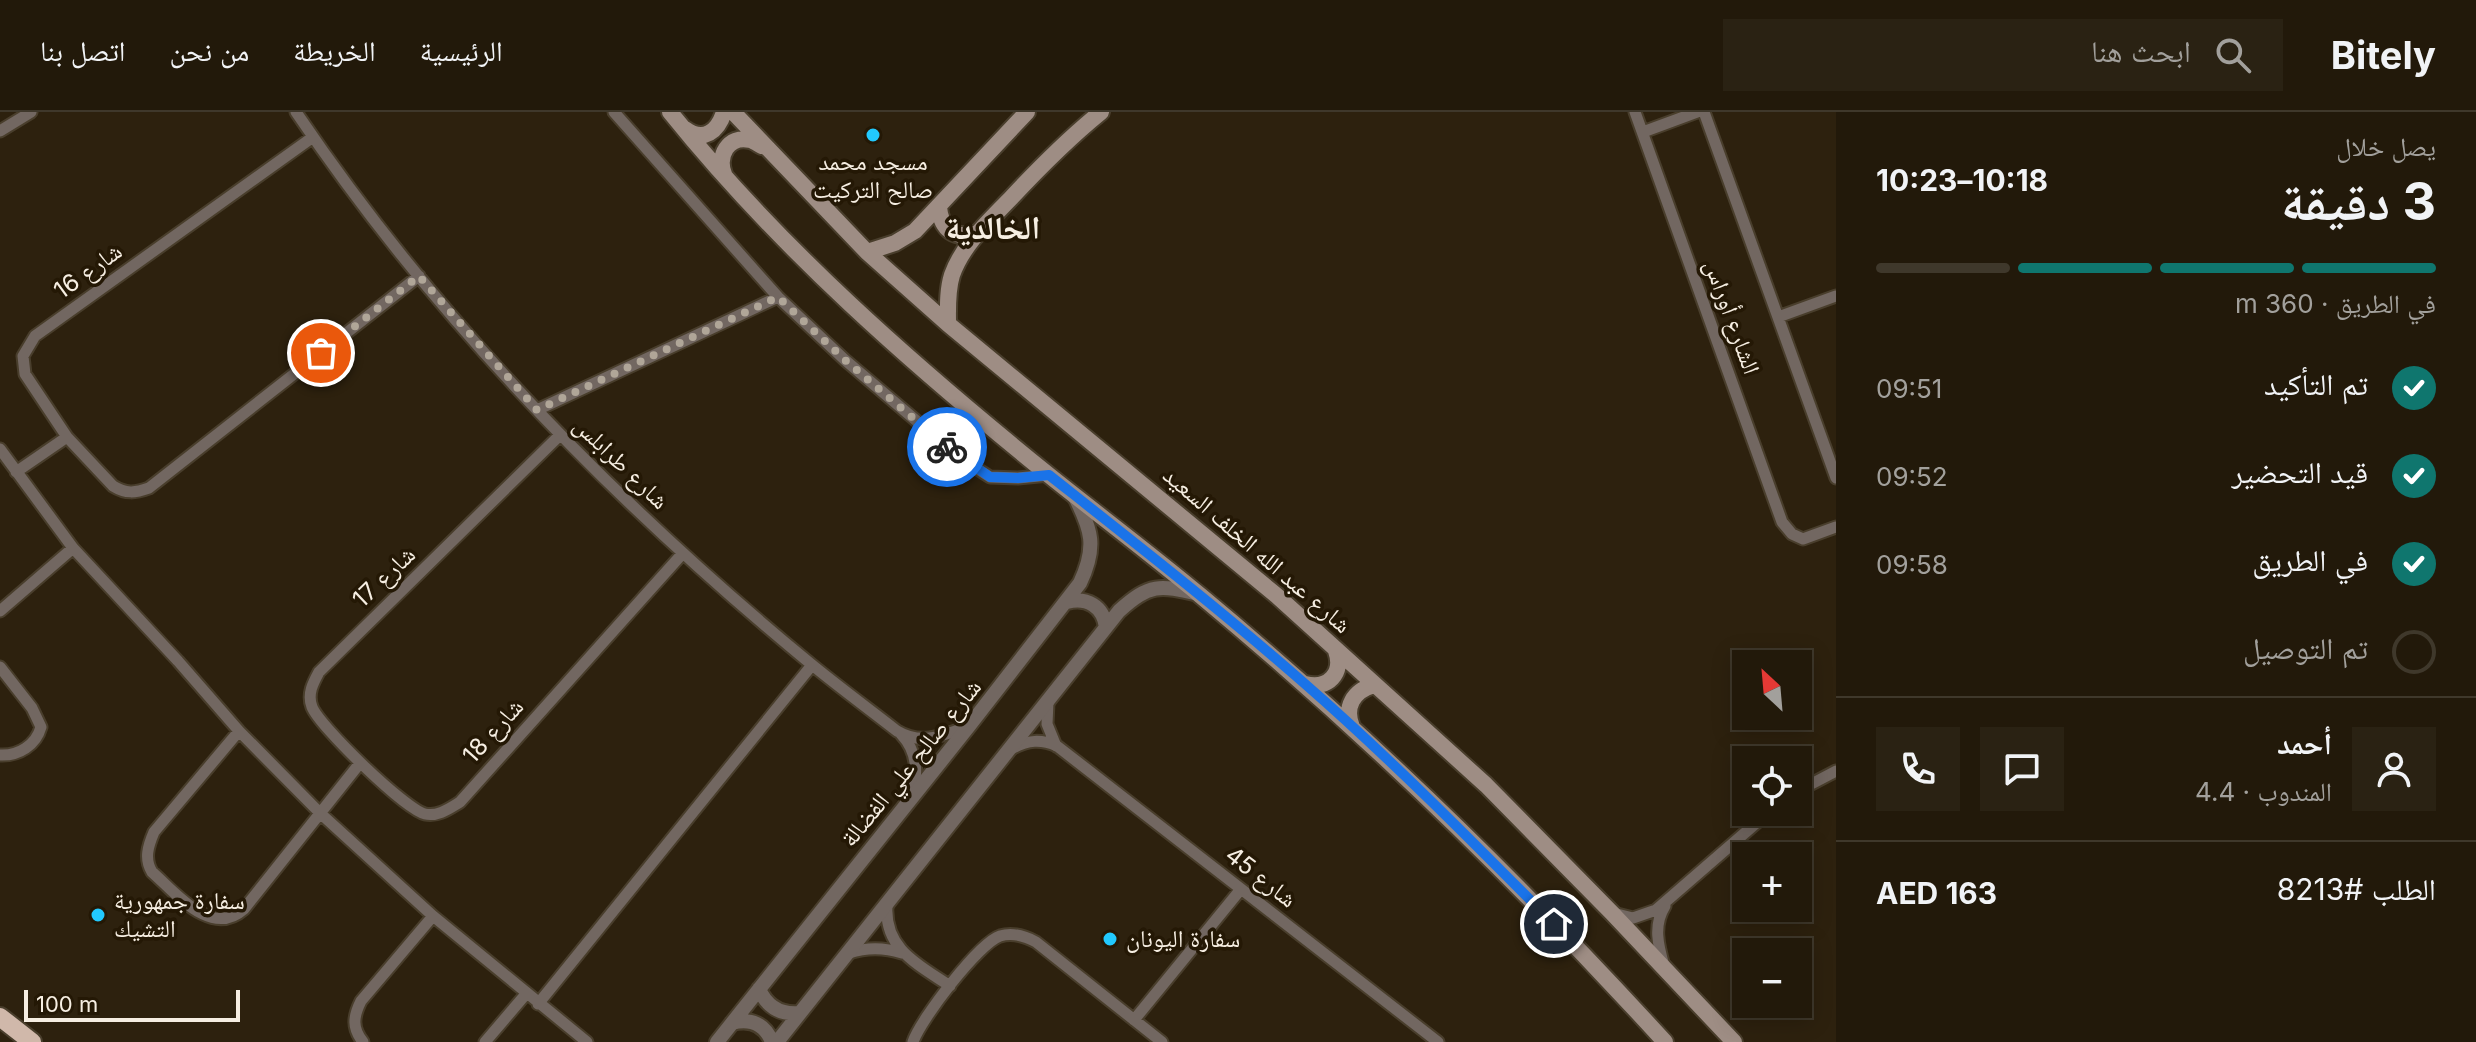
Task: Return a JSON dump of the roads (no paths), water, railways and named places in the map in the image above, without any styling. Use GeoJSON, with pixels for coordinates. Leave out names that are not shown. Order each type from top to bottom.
{"type":"FeatureCollection","features":[{"type":"Feature","properties":{"kind":"highway"},"geometry":{"type":"LineString","coordinates":[[0,1017],[32,1042]]}},
{"type":"Feature","properties":{"kind":"main road"},"geometry":{"type":"LineString","coordinates":[[675,119],[692,134],[707,134],[719,126],[724,112]]}},
{"type":"Feature","properties":{"kind":"main road","name":"شارع عبد الله الخلف السعيد"},"geometry":{"type":"LineString","coordinates":[[733,112],[867,252],[948,324],[1241,566],[1486,785],[1664,966],[1734,1042]]}},
{"type":"Feature","properties":{"kind":"main road"},"geometry":{"type":"LineString","coordinates":[[867,252],[895,243],[915,231],[1027,112]]}},
{"type":"Feature","properties":{"kind":"main road"},"geometry":{"type":"LineString","coordinates":[[948,324],[952,275],[964,251],[977,233],[1064,142],[1101,112]]}},
{"type":"Feature","properties":{"kind":"main road"},"geometry":{"type":"LineString","coordinates":[[675,119],[724,176],[846,300],[909,358],[1305,684],[1454,822],[1665,1042]]}},
{"type":"Feature","properties":{"kind":"main road"},"geometry":{"type":"LineString","coordinates":[[724,176],[720,165],[728,145],[738,140],[749,140],[764,147]]}},
{"type":"Feature","properties":{"kind":"main road"},"geometry":{"type":"LineString","coordinates":[[939,207],[940,218],[955,235],[966,237],[977,233]]}},
{"type":"Feature","properties":{"kind":"main road"},"geometry":{"type":"LineString","coordinates":[[1305,684],[1319,686],[1332,678],[1339,665],[1336,651]]}},
{"type":"Feature","properties":{"kind":"main road"},"geometry":{"type":"LineString","coordinates":[[1352,727],[1349,719],[1351,700],[1365,687],[1374,685]]}},
{"type":"Feature","properties":{"kind":"street"},"geometry":{"type":"LineString","coordinates":[[0,131],[31,112]]}},
{"type":"Feature","properties":{"kind":"street","name":"شارع طرابلس"},"geometry":{"type":"LineString","coordinates":[[296,112],[419,276],[560,435],[683,553],[812,665],[904,738],[916,759],[912,798]]}},
{"type":"Feature","properties":{"kind":"street"},"geometry":{"type":"LineString","coordinates":[[614,112],[778,297],[845,360],[959,457],[990,477],[1049,475]]}},
{"type":"Feature","properties":{"kind":"street","name":"الشارع أوراس"},"geometry":{"type":"LineString","coordinates":[[1635,112],[1782,522],[1792,534],[1803,539],[1836,527]]}},
{"type":"Feature","properties":{"kind":"street"},"geometry":{"type":"LineString","coordinates":[[1643,132],[1697,112]]}},
{"type":"Feature","properties":{"kind":"street","name":"الشارع أوراس"},"geometry":{"type":"LineString","coordinates":[[1704,112],[1836,478]]}},
{"type":"Feature","properties":{"kind":"street","name":"شارع 16"},"geometry":{"type":"LineString","coordinates":[[67,437],[25,374],[23,356],[35,336],[313,137]]}},
{"type":"Feature","properties":{"kind":"street"},"geometry":{"type":"LineString","coordinates":[[16,472],[67,437],[122,492],[149,488],[419,276]]}},
{"type":"Feature","properties":{"kind":"street"},"geometry":{"type":"LineString","coordinates":[[1778,317],[1836,296]]}},
{"type":"Feature","properties":{"kind":"street"},"geometry":{"type":"LineString","coordinates":[[537,410],[778,297]]}},
{"type":"Feature","properties":{"kind":"street","name":"شارع 17"},"geometry":{"type":"LineString","coordinates":[[360,763],[317,716],[312,706],[311,686],[319,672],[560,435]]}},
{"type":"Feature","properties":{"kind":"street"},"geometry":{"type":"LineString","coordinates":[[0,449],[73,548],[239,731],[320,813],[433,916],[587,1042]]}},
{"type":"Feature","properties":{"kind":"street","name":"شارع صالح علي الفضالة"},"geometry":{"type":"LineString","coordinates":[[717,1042],[1067,602],[1084,575],[1092,549],[1091,532],[1074,495]]}},
{"type":"Feature","properties":{"kind":"street"},"geometry":{"type":"LineString","coordinates":[[0,611],[73,548]]}},
{"type":"Feature","properties":{"kind":"street","name":"شارع 18"},"geometry":{"type":"LineString","coordinates":[[360,763],[424,814],[435,814],[460,802],[683,553]]}},
{"type":"Feature","properties":{"kind":"street"},"geometry":{"type":"LineString","coordinates":[[732,1023],[750,1021],[759,1024],[774,1042],[887,906],[1119,611],[1146,590],[1162,587],[1199,594]]}},
{"type":"Feature","properties":{"kind":"street"},"geometry":{"type":"LineString","coordinates":[[1067,602],[1085,600],[1093,604],[1105,618],[1106,627]]}},
{"type":"Feature","properties":{"kind":"street"},"geometry":{"type":"LineString","coordinates":[[538,1004],[812,665]]}},
{"type":"Feature","properties":{"kind":"street"},"geometry":{"type":"LineString","coordinates":[[0,667],[32,708],[41,727],[38,736],[25,748],[13,756],[0,755]]}},
{"type":"Feature","properties":{"kind":"street"},"geometry":{"type":"LineString","coordinates":[[1048,702],[1047,724],[1057,746]]}},
{"type":"Feature","properties":{"kind":"street","name":"شارع طرابلس"},"geometry":{"type":"LineString","coordinates":[[897,731],[921,740],[937,738],[969,726]]}},
{"type":"Feature","properties":{"kind":"street"},"geometry":{"type":"LineString","coordinates":[[239,731],[154,832],[147,856],[152,872],[204,916],[226,919],[244,909],[360,763]]}},
{"type":"Feature","properties":{"kind":"street"},"geometry":{"type":"LineString","coordinates":[[1013,748],[1032,741],[1057,746]]}},
{"type":"Feature","properties":{"kind":"street","name":"شارع 45"},"geometry":{"type":"LineString","coordinates":[[1057,746],[1438,1042]]}},
{"type":"Feature","properties":{"kind":"street"},"geometry":{"type":"LineString","coordinates":[[1812,784],[1836,771]]}},
{"type":"Feature","properties":{"kind":"street"},"geometry":{"type":"LineString","coordinates":[[1612,913],[1633,918],[1667,902],[1753,826]]}},
{"type":"Feature","properties":{"kind":"street"},"geometry":{"type":"LineString","coordinates":[[1134,1020],[1241,889]]}},
{"type":"Feature","properties":{"kind":"street"},"geometry":{"type":"LineString","coordinates":[[1664,966],[1657,928],[1660,913],[1667,902]]}},
{"type":"Feature","properties":{"kind":"street"},"geometry":{"type":"LineString","coordinates":[[887,906],[890,935],[903,953],[950,986]]}},
{"type":"Feature","properties":{"kind":"street"},"geometry":{"type":"LineString","coordinates":[[363,1042],[354,1025],[361,1001],[433,916]]}},
{"type":"Feature","properties":{"kind":"street"},"geometry":{"type":"LineString","coordinates":[[913,1042],[918,1030],[950,986],[990,941],[1014,934],[1036,942],[1162,1042]]}},
{"type":"Feature","properties":{"kind":"street"},"geometry":{"type":"LineString","coordinates":[[849,953],[879,948],[903,953]]}},
{"type":"Feature","properties":{"kind":"street"},"geometry":{"type":"LineString","coordinates":[[759,989],[775,1009],[800,1013]]}},
{"type":"Feature","properties":{"kind":"street"},"geometry":{"type":"LineString","coordinates":[[485,1042],[526,994]]}},
{"type":"Feature","properties":{"kind":"place","name":"مسجد محمد صالح التركيت"},"geometry":{"type":"Point","coordinates":[873,135]}},
{"type":"Feature","properties":{"kind":"place","name":"سفارة جمهورية التشيك"},"geometry":{"type":"Point","coordinates":[98,915]}},
{"type":"Feature","properties":{"kind":"place","name":"سفارة اليونان"},"geometry":{"type":"Point","coordinates":[1110,939]}},
{"type":"Feature","properties":{"kind":"district","name":"الخالدية"},"geometry":{"type":"Point","coordinates":[993,228]}}]}
